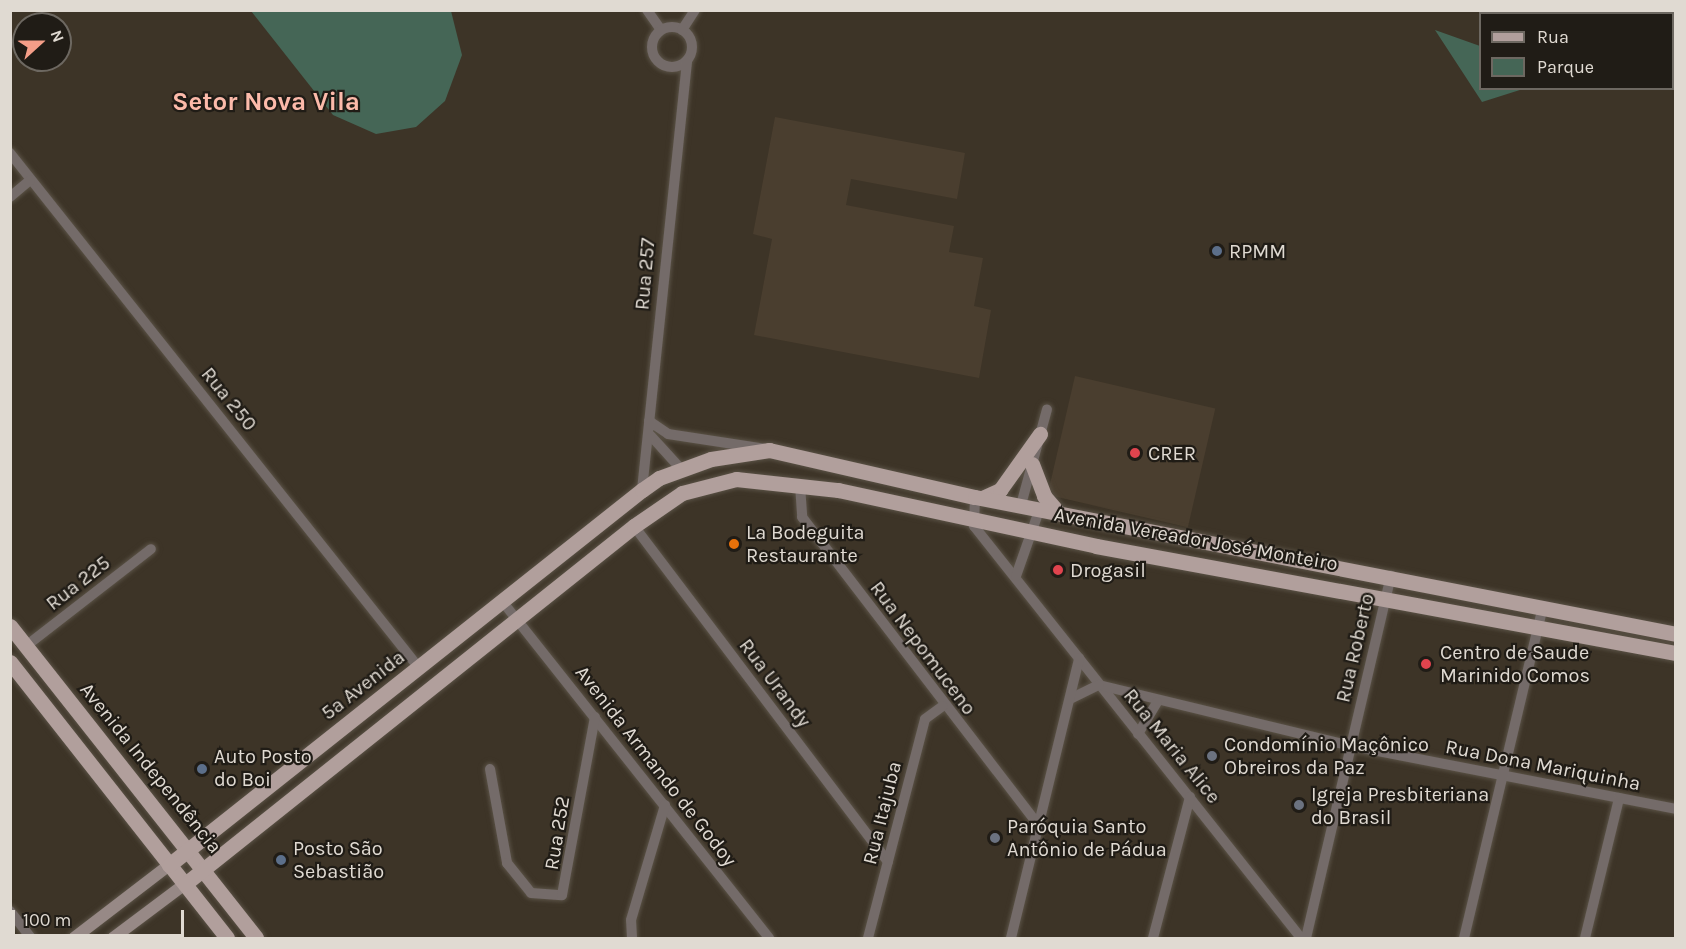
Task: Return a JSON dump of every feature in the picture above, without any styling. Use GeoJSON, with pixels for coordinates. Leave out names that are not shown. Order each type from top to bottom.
{"type":"FeatureCollection","features":[{"type":"Feature","properties":{"kind":"main road"},"geometry":{"type":"LineString","coordinates":[[979,498],[1000,490],[1040,434]]}},
{"type":"Feature","properties":{"kind":"main road","name":"Avenida Vereador José Monteiro"},"geometry":{"type":"LineString","coordinates":[[681,469],[769,450],[979,498],[1391,576],[1676,634]]}},
{"type":"Feature","properties":{"kind":"main road"},"geometry":{"type":"LineString","coordinates":[[1032,464],[1044,496],[1058,512]]}},
{"type":"Feature","properties":{"kind":"main road","name":"5ª Avenida"},"geometry":{"type":"LineString","coordinates":[[74,939],[642,490],[681,469]]}},
{"type":"Feature","properties":{"kind":"main road"},"geometry":{"type":"LineString","coordinates":[[681,469],[709,484]]}},
{"type":"Feature","properties":{"kind":"main road","name":"Avenida Vereador José Monteiro"},"geometry":{"type":"LineString","coordinates":[[709,484],[736,479],[800,484],[1034,531],[1676,653]]}},
{"type":"Feature","properties":{"kind":"main road"},"geometry":{"type":"LineString","coordinates":[[113,939],[329,770],[515,618],[634,525],[682,493],[709,484]]}},
{"type":"Feature","properties":{"kind":"main road","name":"Avenida Independência"},"geometry":{"type":"LineString","coordinates":[[10,626],[204,868],[256,939]]}},
{"type":"Feature","properties":{"kind":"main road"},"geometry":{"type":"LineString","coordinates":[[10,662],[227,939]]}},
{"type":"Feature","properties":{"kind":"street"},"geometry":{"type":"LineString","coordinates":[[646,10],[661,30]]}},
{"type":"Feature","properties":{"kind":"street"},"geometry":{"type":"LineString","coordinates":[[682,30],[695,10]]}},
{"type":"Feature","properties":{"kind":"street"},"geometry":{"type":"LineString","coordinates":[[661,30],[682,30]]}},
{"type":"Feature","properties":{"kind":"street"},"geometry":{"type":"LineString","coordinates":[[661,30],[652,46],[658,62],[674,68],[687,62],[692,45],[682,30]]}},
{"type":"Feature","properties":{"kind":"street","name":"Rua 257"},"geometry":{"type":"LineString","coordinates":[[642,490],[651,436],[649,421],[687,62]]}},
{"type":"Feature","properties":{"kind":"street","name":"Rua 250"},"geometry":{"type":"LineString","coordinates":[[10,153],[419,668]]}},
{"type":"Feature","properties":{"kind":"street"},"geometry":{"type":"LineString","coordinates":[[10,197],[30,180]]}},
{"type":"Feature","properties":{"kind":"street"},"geometry":{"type":"LineString","coordinates":[[1021,505],[1047,409]]}},
{"type":"Feature","properties":{"kind":"street","name":"Avenida Vereador José Monteiro"},"geometry":{"type":"LineString","coordinates":[[649,421],[668,434],[741,441],[769,450]]}},
{"type":"Feature","properties":{"kind":"street"},"geometry":{"type":"LineString","coordinates":[[651,436],[681,469]]}},
{"type":"Feature","properties":{"kind":"street","name":"Rua Nepomuceno"},"geometry":{"type":"LineString","coordinates":[[800,484],[802,517],[943,706],[1038,825]]}},
{"type":"Feature","properties":{"kind":"street"},"geometry":{"type":"LineString","coordinates":[[970,518],[979,498]]}},
{"type":"Feature","properties":{"kind":"street"},"geometry":{"type":"LineString","coordinates":[[1016,576],[1034,531],[1040,508]]}},
{"type":"Feature","properties":{"kind":"street","name":"Rua Maria Alice"},"geometry":{"type":"LineString","coordinates":[[970,518],[1301,939]]}},
{"type":"Feature","properties":{"kind":"street","name":"Rua Urandy"},"geometry":{"type":"LineString","coordinates":[[634,525],[888,862]]}},
{"type":"Feature","properties":{"kind":"street","name":"Rua 225"},"geometry":{"type":"LineString","coordinates":[[27,646],[151,549]]}},
{"type":"Feature","properties":{"kind":"street","name":"Rua Roberto"},"geometry":{"type":"LineString","coordinates":[[1306,939],[1391,576]]}},
{"type":"Feature","properties":{"kind":"street","name":"Avenida Armando de Godoy"},"geometry":{"type":"LineString","coordinates":[[502,602],[769,939]]}},
{"type":"Feature","properties":{"kind":"street"},"geometry":{"type":"LineString","coordinates":[[1464,939],[1543,606]]}},
{"type":"Feature","properties":{"kind":"street"},"geometry":{"type":"LineString","coordinates":[[1011,939],[1072,698],[1078,658]]}},
{"type":"Feature","properties":{"kind":"street"},"geometry":{"type":"LineString","coordinates":[[1072,698],[1100,685]]}},
{"type":"Feature","properties":{"kind":"street","name":"Rua Dona Mariquinha"},"geometry":{"type":"LineString","coordinates":[[1100,685],[1157,702],[1352,746],[1676,809]]}},
{"type":"Feature","properties":{"kind":"street"},"geometry":{"type":"LineString","coordinates":[[1138,734],[1157,702]]}},
{"type":"Feature","properties":{"kind":"street","name":"Rua Itajuba"},"geometry":{"type":"LineString","coordinates":[[868,939],[925,719],[943,706]]}},
{"type":"Feature","properties":{"kind":"street","name":"Rua 252"},"geometry":{"type":"LineString","coordinates":[[490,769],[507,863],[531,893],[562,895],[595,717]]}},
{"type":"Feature","properties":{"kind":"street"},"geometry":{"type":"LineString","coordinates":[[1153,939],[1190,797]]}},
{"type":"Feature","properties":{"kind":"street"},"geometry":{"type":"LineString","coordinates":[[1585,939],[1619,798]]}},
{"type":"Feature","properties":{"kind":"street"},"geometry":{"type":"LineString","coordinates":[[632,939],[631,920],[665,805]]}},
{"type":"Feature","properties":{"kind":"street"},"geometry":{"type":"LineString","coordinates":[[10,911],[31,939]]}},
{"type":"Feature","properties":{"kind":"shaded area"},"geometry":{"type":"Polygon","coordinates":[[[775,117],[965,153],[957,199],[851,179],[846,205],[954,226],[949,252],[983,258],[974,306],[991,310],[979,378],[754,335],[772,239],[753,234],[775,117]]]}},
{"type":"Feature","properties":{"kind":"shaded area","name":"CRER"},"geometry":{"type":"Polygon","coordinates":[[[1075,376],[1215,408],[1188,527],[1048,495],[1075,376]]]}},
{"type":"Feature","properties":{"kind":"green space"},"geometry":{"type":"Polygon","coordinates":[[[251,11],[451,11],[462,55],[445,101],[416,127],[376,134],[333,115],[251,11]]]}},
{"type":"Feature","properties":{"kind":"green space"},"geometry":{"type":"Polygon","coordinates":[[[1675,11],[1675,44],[1674,12],[1620,12],[1675,11]]]}},
{"type":"Feature","properties":{"kind":"green space"},"geometry":{"type":"Polygon","coordinates":[[[1435,30],[1479,46],[1479,90],[1520,90],[1482,102],[1435,30]]]}},
{"type":"Feature","properties":{"kind":"place","name":"RPMM"},"geometry":{"type":"Point","coordinates":[1217,251]}},
{"type":"Feature","properties":{"kind":"place","name":"CRER"},"geometry":{"type":"Point","coordinates":[1135,453]}},
{"type":"Feature","properties":{"kind":"place","name":"La Bodeguita Restaurante"},"geometry":{"type":"Point","coordinates":[734,544]}},
{"type":"Feature","properties":{"kind":"place","name":"Drogasil"},"geometry":{"type":"Point","coordinates":[1058,570]}},
{"type":"Feature","properties":{"kind":"place","name":"Centro de Saude Marinido Comos"},"geometry":{"type":"Point","coordinates":[1426,664]}},
{"type":"Feature","properties":{"kind":"place","name":"Condomínio Maçônico Obreiros da Paz"},"geometry":{"type":"Point","coordinates":[1212,756]}},
{"type":"Feature","properties":{"kind":"place","name":"Auto Posto do Boi"},"geometry":{"type":"Point","coordinates":[202,769]}},
{"type":"Feature","properties":{"kind":"place","name":"Igreja Presbiteriana do Brasil"},"geometry":{"type":"Point","coordinates":[1299,805]}},
{"type":"Feature","properties":{"kind":"place","name":"Paróquia Santo Antônio de Pádua"},"geometry":{"type":"Point","coordinates":[995,838]}},
{"type":"Feature","properties":{"kind":"place","name":"Posto São Sebastião"},"geometry":{"type":"Point","coordinates":[281,860]}},
{"type":"Feature","properties":{"kind":"district","name":"Setor Nova Vila"},"geometry":{"type":"Point","coordinates":[266,102]}}]}
